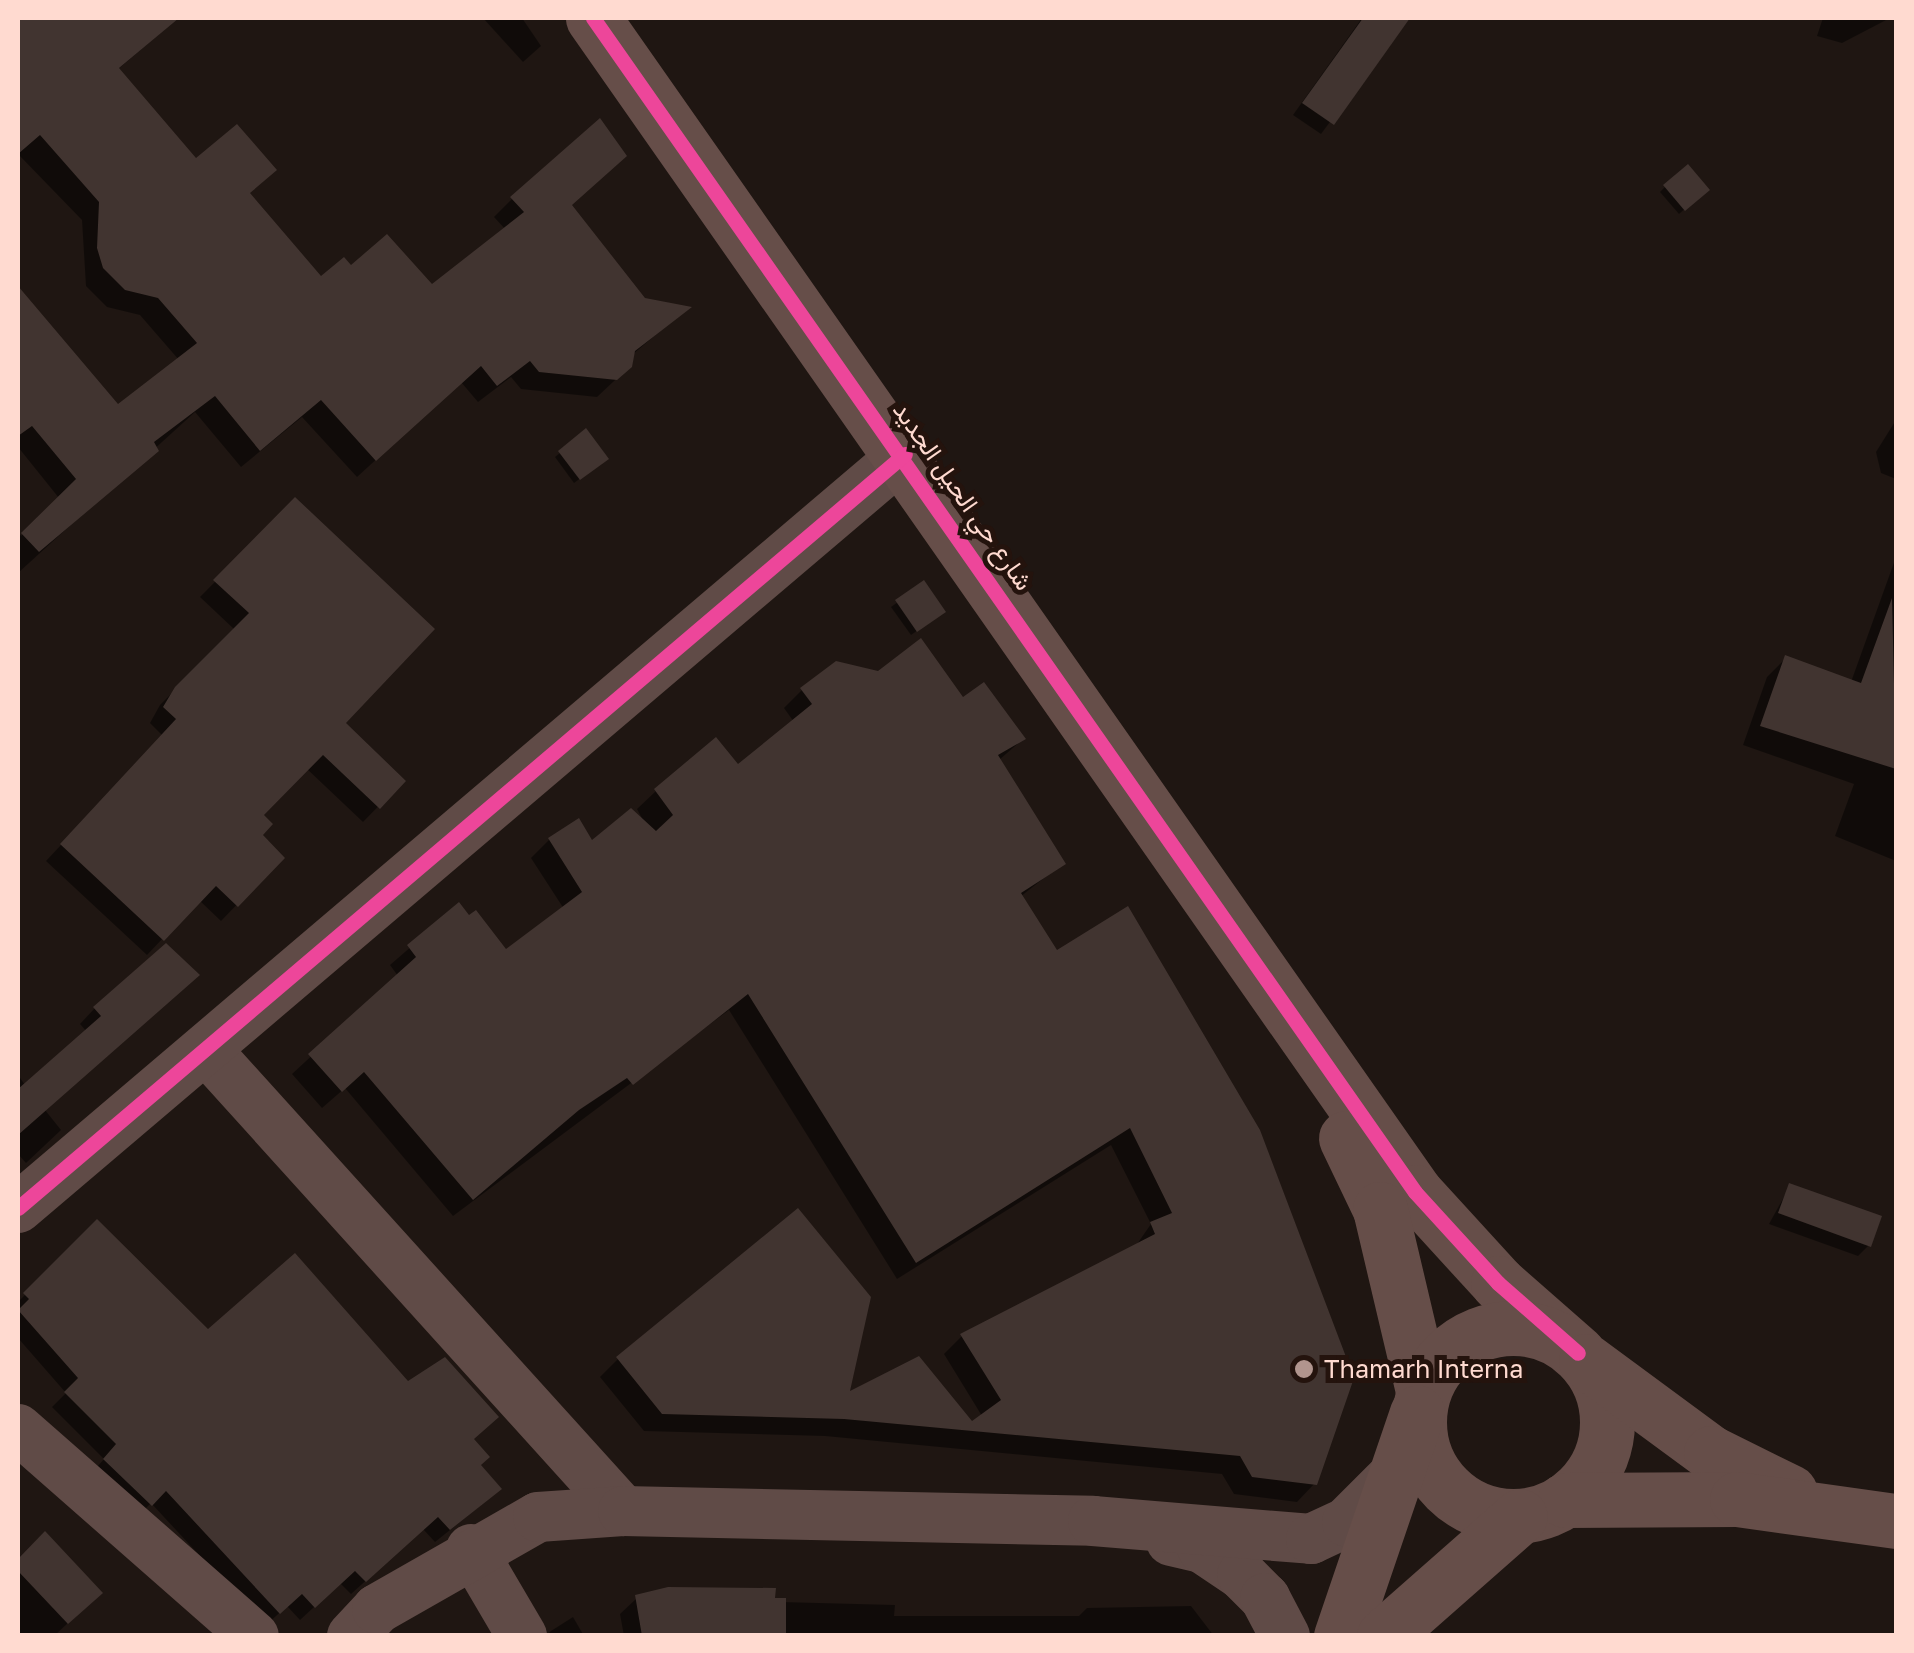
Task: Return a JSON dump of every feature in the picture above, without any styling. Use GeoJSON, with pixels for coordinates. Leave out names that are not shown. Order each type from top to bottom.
{"type":"FeatureCollection","features":[{"type":"Feature","properties":{"kind":"street","name":"شارع حي الحيل الجديد"},"geometry":{"type":"LineString","coordinates":[[593,18],[904,454],[1285,1009]]}},
{"type":"Feature","properties":{"kind":"street"},"geometry":{"type":"LineString","coordinates":[[18,1208],[208,1052],[904,454]]}},
{"type":"Feature","properties":{"kind":"street"},"geometry":{"type":"LineString","coordinates":[[1285,1009],[1415,1192],[1498,1283],[1580,1356],[1606,1406],[1606,1433],[1600,1459],[1384,1636]]}},
{"type":"Feature","properties":{"kind":"street"},"geometry":{"type":"LineString","coordinates":[[1285,1009],[1380,1209],[1421,1398],[1427,1462],[1443,1485],[1465,1504],[1542,1508],[1690,1497],[1896,1521]]}},
{"type":"Feature","properties":{"kind":"street"},"geometry":{"type":"LineString","coordinates":[[208,1052],[622,1511]]}},
{"type":"Feature","properties":{"kind":"street"},"geometry":{"type":"LineString","coordinates":[[1341,1636],[1402,1467],[1421,1398],[1454,1348],[1504,1328],[1544,1334],[1711,1453],[1834,1512]]}},
{"type":"Feature","properties":{"kind":"street"},"geometry":{"type":"LineString","coordinates":[[18,1429],[254,1636]]}},
{"type":"Feature","properties":{"kind":"street"},"geometry":{"type":"LineString","coordinates":[[352,1636],[377,1609],[472,1550],[538,1517],[622,1511],[1093,1521],[1311,1539],[1347,1522],[1402,1467]]}},
{"type":"Feature","properties":{"kind":"street"},"geometry":{"type":"LineString","coordinates":[[1093,1521],[1202,1548],[1265,1598],[1285,1636]]}},
{"type":"Feature","properties":{"kind":"street"},"geometry":{"type":"LineString","coordinates":[[472,1550],[522,1636]]}},
{"type":"Feature","properties":{"kind":"building"},"geometry":{"type":"Polygon","coordinates":[[[18,18],[179,18],[119,68],[196,158],[237,124],[277,170],[250,193],[321,276],[344,257],[351,265],[387,234],[432,284],[524,212],[510,197],[600,118],[627,156],[572,205],[645,298],[692,307],[635,351],[632,367],[617,380],[539,372],[530,361],[497,386],[481,366],[376,461],[321,400],[260,451],[215,396],[154,442],[159,451],[39,552],[21,533],[76,479],[32,426],[18,436],[18,286],[118,404],[197,343],[158,298],[125,290],[103,268],[97,248],[99,202],[40,135],[18,154],[18,18]]]}},
{"type":"Feature","properties":{"kind":"building"},"geometry":{"type":"Polygon","coordinates":[[[1363,18],[1410,18],[1334,125],[1302,103],[1363,18]]]}},
{"type":"Feature","properties":{"kind":"building"},"geometry":{"type":"Polygon","coordinates":[[[1688,164],[1710,190],[1685,211],[1663,185],[1688,164]]]}},
{"type":"Feature","properties":{"kind":"building"},"geometry":{"type":"Polygon","coordinates":[[[586,428],[609,459],[580,480],[558,451],[586,428]]]}},
{"type":"Feature","properties":{"kind":"building"},"geometry":{"type":"Polygon","coordinates":[[[295,497],[435,629],[346,723],[406,781],[380,809],[323,755],[264,815],[273,824],[263,835],[285,858],[238,907],[216,886],[164,941],[60,844],[176,719],[163,707],[175,687],[249,613],[213,580],[295,497]]]}},
{"type":"Feature","properties":{"kind":"building"},"geometry":{"type":"Polygon","coordinates":[[[924,580],[946,612],[917,632],[895,600],[924,580]]]}},
{"type":"Feature","properties":{"kind":"building"},"geometry":{"type":"Polygon","coordinates":[[[1892,598],[1896,769],[1760,726],[1785,655],[1861,683],[1892,598]]]}},
{"type":"Feature","properties":{"kind":"building"},"geometry":{"type":"Polygon","coordinates":[[[921,638],[963,697],[984,682],[1026,739],[998,755],[1066,864],[1021,893],[1057,950],[1128,906],[1260,1130],[1354,1378],[1317,1485],[1252,1477],[1240,1456],[844,1419],[662,1414],[616,1357],[798,1208],[871,1297],[850,1391],[919,1356],[972,1421],[1001,1400],[960,1334],[1155,1234],[1150,1222],[1172,1213],[1130,1128],[916,1263],[748,994],[633,1085],[627,1078],[579,1110],[473,1200],[364,1072],[342,1092],[308,1054],[416,957],[407,945],[459,902],[469,915],[476,910],[506,949],[582,892],[548,838],[579,818],[592,840],[631,808],[656,831],[673,815],[654,789],[716,737],[738,764],[812,704],[800,688],[836,661],[878,671],[921,638]]]}},
{"type":"Feature","properties":{"kind":"building"},"geometry":{"type":"Polygon","coordinates":[[[166,943],[200,975],[18,1135],[18,1089],[101,1016],[93,1007],[166,943]]]}},
{"type":"Feature","properties":{"kind":"building"},"geometry":{"type":"Polygon","coordinates":[[[1789,1183],[1882,1216],[1871,1247],[1778,1213],[1789,1183]]]}},
{"type":"Feature","properties":{"kind":"building"},"geometry":{"type":"Polygon","coordinates":[[[97,1219],[208,1329],[295,1253],[408,1381],[445,1357],[499,1417],[474,1439],[490,1457],[481,1465],[502,1489],[450,1530],[438,1517],[366,1582],[355,1571],[315,1608],[302,1594],[280,1614],[166,1491],[152,1506],[103,1459],[116,1444],[64,1392],[78,1378],[18,1310],[29,1299],[23,1293],[97,1219]]]}},
{"type":"Feature","properties":{"kind":"building"},"geometry":{"type":"Polygon","coordinates":[[[45,1531],[103,1593],[68,1624],[18,1571],[18,1559],[45,1531]]]}},
{"type":"Feature","properties":{"kind":"building"},"geometry":{"type":"Polygon","coordinates":[[[668,1587],[776,1588],[775,1598],[786,1598],[786,1636],[642,1636],[635,1595],[668,1587]]]}},
{"type":"Feature","properties":{"kind":"cycle path"},"geometry":{"type":"LineString","coordinates":[[593,18],[1415,1192],[1498,1283],[1578,1353]]}},
{"type":"Feature","properties":{"kind":"cycle path"},"geometry":{"type":"LineString","coordinates":[[18,1208],[905,454]]}},
{"type":"Feature","properties":{"kind":"place","name":"Thamarh Interna"},"geometry":{"type":"Point","coordinates":[1304,1369]}}]}
